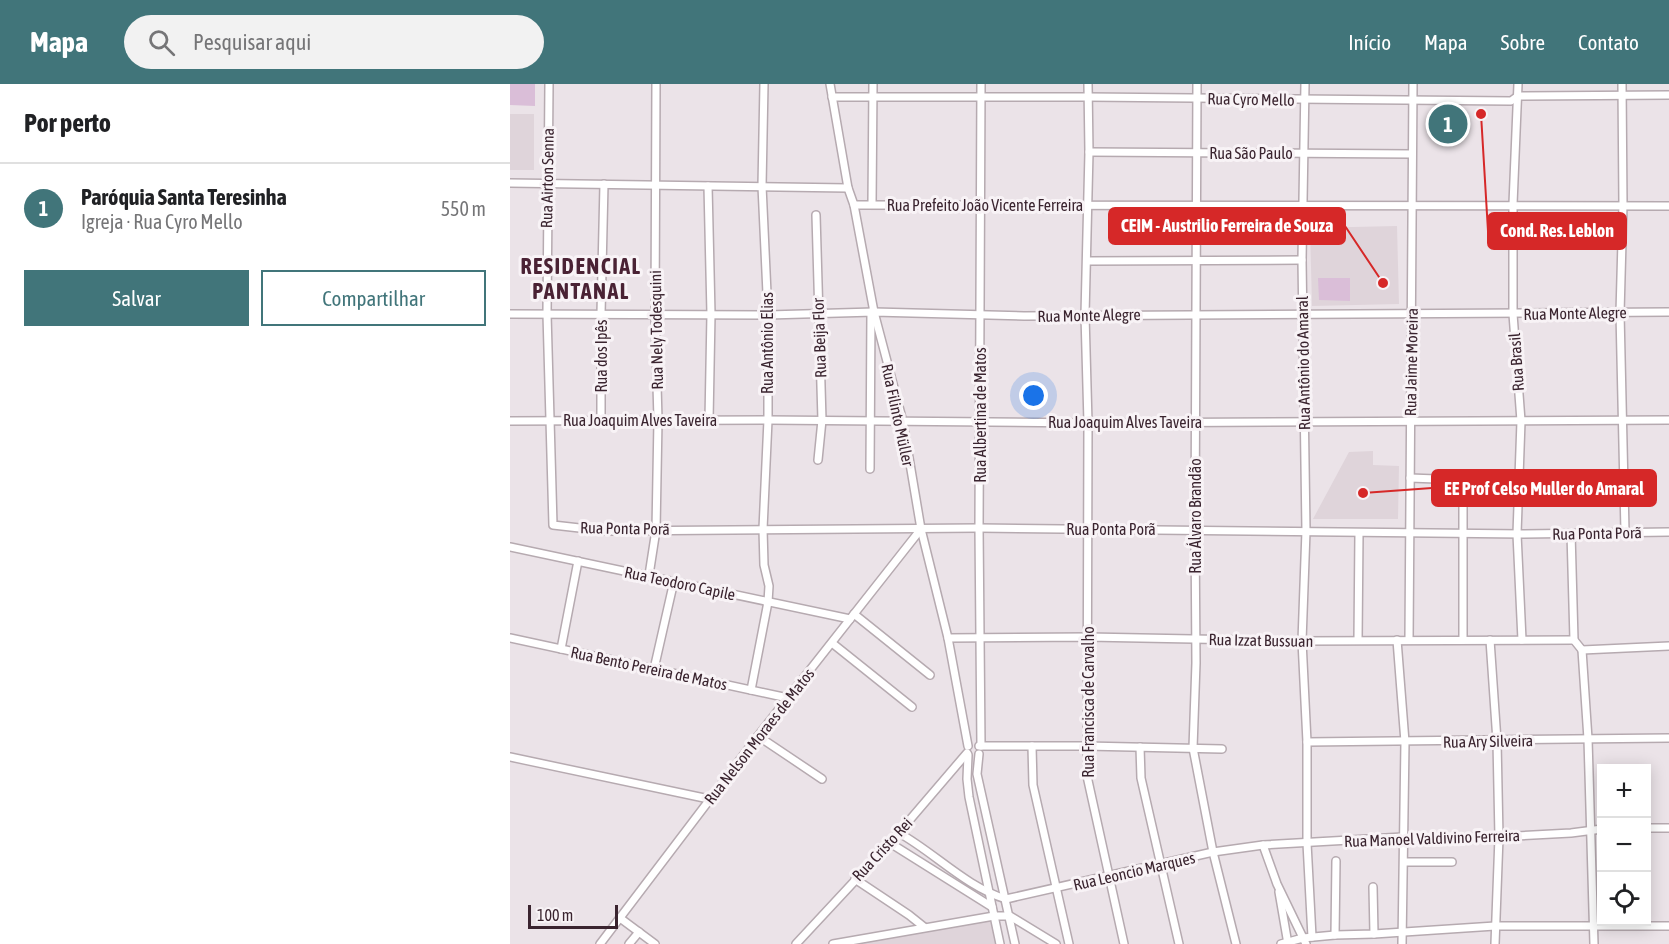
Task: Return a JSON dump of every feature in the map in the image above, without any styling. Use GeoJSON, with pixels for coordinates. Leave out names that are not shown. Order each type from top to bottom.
{"type":"FeatureCollection","features":[{"type":"Feature","properties":{"kind":"street","name":"Rua Airton Senna"},"geometry":{"type":"LineString","coordinates":[[549,84],[547,314],[553,525]]}},
{"type":"Feature","properties":{"kind":"street","name":"Rua Nely Todesquini"},"geometry":{"type":"LineString","coordinates":[[649,576],[657,530],[656,84]]}},
{"type":"Feature","properties":{"kind":"street","name":"Rua Antônio Elias"},"geometry":{"type":"LineString","coordinates":[[751,690],[769,586],[764,565],[763,530],[768,420],[768,315],[762,186],[764,84]]}},
{"type":"Feature","properties":{"kind":"street","name":"Rua Filinto Müller"},"geometry":{"type":"LineString","coordinates":[[830,84],[873,312],[903,422],[921,529],[948,639],[968,751],[969,797],[1000,944]]}},
{"type":"Feature","properties":{"kind":"street"},"geometry":{"type":"LineString","coordinates":[[872,204],[873,84]]}},
{"type":"Feature","properties":{"kind":"street","name":"Rua Albertina de Matos"},"geometry":{"type":"LineString","coordinates":[[981,84],[980,749],[977,774],[1015,944]]}},
{"type":"Feature","properties":{"kind":"street","name":"Rua Francisca de Carvalho"},"geometry":{"type":"LineString","coordinates":[[1088,84],[1088,261],[1085,315],[1088,423],[1087,776],[1124,944]]}},
{"type":"Feature","properties":{"kind":"street","name":"Rua Álvaro Brandão"},"geometry":{"type":"LineString","coordinates":[[1197,84],[1196,639],[1193,748],[1236,944]]}},
{"type":"Feature","properties":{"kind":"street","name":"Rua Antônio do Amaral"},"geometry":{"type":"LineString","coordinates":[[1305,84],[1302,260],[1306,531],[1302,641],[1312,937]]}},
{"type":"Feature","properties":{"kind":"street","name":"Rua Jaime Moreira"},"geometry":{"type":"LineString","coordinates":[[1409,640],[1413,84]]}},
{"type":"Feature","properties":{"kind":"street","name":"Rua Brasil"},"geometry":{"type":"LineString","coordinates":[[1518,84],[1513,204],[1513,314],[1521,421],[1517,534],[1522,640]]}},
{"type":"Feature","properties":{"kind":"street"},"geometry":{"type":"LineString","coordinates":[[1622,84],[1623,205],[1620,313],[1625,532]]}},
{"type":"Feature","properties":{"kind":"street","name":"Rua Cyro Mello"},"geometry":{"type":"LineString","coordinates":[[832,97],[1510,101],[1518,96],[1669,95]]}},
{"type":"Feature","properties":{"kind":"street","name":"Rua São Paulo"},"geometry":{"type":"LineString","coordinates":[[1089,152],[1412,154]]}},
{"type":"Feature","properties":{"kind":"street"},"geometry":{"type":"LineString","coordinates":[[510,183],[848,188]]}},
{"type":"Feature","properties":{"kind":"street","name":"Rua dos Ipês"},"geometry":{"type":"LineString","coordinates":[[602,420],[601,314],[604,184]]}},
{"type":"Feature","properties":{"kind":"street"},"geometry":{"type":"LineString","coordinates":[[708,186],[711,314],[709,420]]}},
{"type":"Feature","properties":{"kind":"street","name":"Rua Prefeito João Vicente Ferreira"},"geometry":{"type":"LineString","coordinates":[[854,205],[1513,204],[1669,206]]}},
{"type":"Feature","properties":{"kind":"street","name":"Rua Beija Flor"},"geometry":{"type":"LineString","coordinates":[[816,215],[822,420],[819,460]]}},
{"type":"Feature","properties":{"kind":"street"},"geometry":{"type":"LineString","coordinates":[[1088,261],[1302,260]]}},
{"type":"Feature","properties":{"kind":"street"},"geometry":{"type":"LineString","coordinates":[[870,469],[873,312]]}},
{"type":"Feature","properties":{"kind":"street","name":"Rua Monte Alegre"},"geometry":{"type":"LineString","coordinates":[[510,314],[768,315],[873,312],[980,315],[1196,315],[1669,312]]}},
{"type":"Feature","properties":{"kind":"street","name":"Rua Joaquim Alves Taveira"},"geometry":{"type":"LineString","coordinates":[[510,421],[822,420],[1088,423],[1669,420]]}},
{"type":"Feature","properties":{"kind":"street"},"geometry":{"type":"LineString","coordinates":[[1410,478],[1463,480],[1463,640]]}},
{"type":"Feature","properties":{"kind":"street","name":"Rua Ponta Porã"},"geometry":{"type":"LineString","coordinates":[[553,525],[606,531],[979,528],[1463,534],[1669,532]]}},
{"type":"Feature","properties":{"kind":"street","name":"Rua Nelson Moraes de Matos"},"geometry":{"type":"LineString","coordinates":[[600,944],[710,798],[921,529]]}},
{"type":"Feature","properties":{"kind":"street"},"geometry":{"type":"LineString","coordinates":[[1358,640],[1359,533]]}},
{"type":"Feature","properties":{"kind":"street"},"geometry":{"type":"LineString","coordinates":[[1571,533],[1574,640],[1582,650],[1588,739],[1594,944]]}},
{"type":"Feature","properties":{"kind":"street","name":"Rua Teodoro Capile"},"geometry":{"type":"LineString","coordinates":[[510,547],[768,602],[852,616]]}},
{"type":"Feature","properties":{"kind":"street"},"geometry":{"type":"LineString","coordinates":[[561,649],[578,561]]}},
{"type":"Feature","properties":{"kind":"street"},"geometry":{"type":"LineString","coordinates":[[654,669],[674,581]]}},
{"type":"Feature","properties":{"kind":"street"},"geometry":{"type":"LineString","coordinates":[[852,616],[930,675]]}},
{"type":"Feature","properties":{"kind":"street","name":"Rua Izzat Bussuan"},"geometry":{"type":"LineString","coordinates":[[948,639],[1088,637],[1302,641],[1574,640]]}},
{"type":"Feature","properties":{"kind":"street","name":"Rua Bento Pereira de Matos"},"geometry":{"type":"LineString","coordinates":[[510,638],[788,698]]}},
{"type":"Feature","properties":{"kind":"street"},"geometry":{"type":"LineString","coordinates":[[1397,640],[1405,742],[1402,944]]}},
{"type":"Feature","properties":{"kind":"street"},"geometry":{"type":"LineString","coordinates":[[1490,640],[1497,741],[1499,837],[1495,944]]}},
{"type":"Feature","properties":{"kind":"street"},"geometry":{"type":"LineString","coordinates":[[832,644],[912,707]]}},
{"type":"Feature","properties":{"kind":"street"},"geometry":{"type":"LineString","coordinates":[[1582,650],[1669,646]]}},
{"type":"Feature","properties":{"kind":"street"},"geometry":{"type":"LineString","coordinates":[[758,736],[822,779]]}},
{"type":"Feature","properties":{"kind":"street","name":"Rua Ary Silveira"},"geometry":{"type":"LineString","coordinates":[[1307,742],[1669,738]]}},
{"type":"Feature","properties":{"kind":"street"},"geometry":{"type":"LineString","coordinates":[[980,749],[975,757],[968,751],[975,744],[980,749],[1032,746],[1222,749]]}},
{"type":"Feature","properties":{"kind":"street"},"geometry":{"type":"LineString","coordinates":[[1032,746],[1033,785],[1069,944]]}},
{"type":"Feature","properties":{"kind":"street"},"geometry":{"type":"LineString","coordinates":[[1140,747],[1142,778],[1179,944]]}},
{"type":"Feature","properties":{"kind":"street","name":"Rua Cristo Rei"},"geometry":{"type":"LineString","coordinates":[[796,944],[890,843],[968,751]]}},
{"type":"Feature","properties":{"kind":"street"},"geometry":{"type":"LineString","coordinates":[[510,757],[710,798]]}},
{"type":"Feature","properties":{"kind":"street"},"geometry":{"type":"LineString","coordinates":[[1651,828],[1669,828]]}},
{"type":"Feature","properties":{"kind":"street","name":"Rua Manoel Valdivino Ferreira"},"geometry":{"type":"LineString","coordinates":[[1263,845],[1403,837],[1412,839],[1499,837],[1571,833],[1597,829]]}},
{"type":"Feature","properties":{"kind":"street"},"geometry":{"type":"LineString","coordinates":[[899,832],[989,894],[1006,899]]}},
{"type":"Feature","properties":{"kind":"street"},"geometry":{"type":"LineString","coordinates":[[890,843],[992,907]]}},
{"type":"Feature","properties":{"kind":"street"},"geometry":{"type":"LineString","coordinates":[[1263,845],[1277,884],[1305,941]]}},
{"type":"Feature","properties":{"kind":"street","name":"Rua Leoncio Marques"},"geometry":{"type":"LineString","coordinates":[[1006,899],[1214,852],[1263,845]]}},
{"type":"Feature","properties":{"kind":"street"},"geometry":{"type":"LineString","coordinates":[[1335,934],[1336,861]]}},
{"type":"Feature","properties":{"kind":"street"},"geometry":{"type":"LineString","coordinates":[[1404,862],[1452,862]]}},
{"type":"Feature","properties":{"kind":"street"},"geometry":{"type":"LineString","coordinates":[[855,879],[924,927]]}},
{"type":"Feature","properties":{"kind":"street"},"geometry":{"type":"LineString","coordinates":[[1277,884],[1286,943],[1335,934],[1374,934],[1495,926],[1669,926]]}},
{"type":"Feature","properties":{"kind":"street"},"geometry":{"type":"LineString","coordinates":[[1373,887],[1374,934]]}},
{"type":"Feature","properties":{"kind":"street"},"geometry":{"type":"LineString","coordinates":[[833,944],[994,916],[1010,916],[1056,944]]}},
{"type":"Feature","properties":{"kind":"street"},"geometry":{"type":"LineString","coordinates":[[620,918],[655,944]]}},
{"type":"Feature","properties":{"kind":"street"},"geometry":{"type":"LineString","coordinates":[[629,944],[639,932]]}},
{"type":"Feature","properties":{"kind":"shaded area"},"geometry":{"type":"Polygon","coordinates":[[[510,84],[535,84],[535,106],[510,105],[510,84]]]}},
{"type":"Feature","properties":{"kind":"shaded area"},"geometry":{"type":"Polygon","coordinates":[[[510,114],[534,114],[534,170],[510,170],[510,114]]]}},
{"type":"Feature","properties":{"kind":"shaded area"},"geometry":{"type":"Polygon","coordinates":[[[1397,226],[1399,304],[1312,306],[1310,228],[1397,226]]]}},
{"type":"Feature","properties":{"kind":"shaded area"},"geometry":{"type":"Polygon","coordinates":[[[1318,278],[1350,278],[1350,301],[1319,300],[1318,278]]]}},
{"type":"Feature","properties":{"kind":"shaded area"},"geometry":{"type":"Polygon","coordinates":[[[1373,451],[1373,465],[1399,466],[1398,519],[1313,519],[1349,452],[1373,451]]]}},
{"type":"Feature","properties":{"kind":"shaded area"},"geometry":{"type":"Polygon","coordinates":[[[994,916],[1000,944],[834,944],[994,916]]]}},
{"type":"Feature","properties":{"kind":"place","name":"Cond. Res. Leblon"},"geometry":{"type":"Point","coordinates":[1481,114]}},
{"type":"Feature","properties":{"kind":"place","name":"Paróquia Santa Teresinha"},"geometry":{"type":"Point","coordinates":[1448,124]}},
{"type":"Feature","properties":{"kind":"place","name":"CEIM - Austrilio Ferreira de Souza"},"geometry":{"type":"Point","coordinates":[1383,283]}},
{"type":"Feature","properties":{"kind":"place","name":"EE Prof Celso Muller do Amaral"},"geometry":{"type":"Point","coordinates":[1363,493]}},
{"type":"Feature","properties":{"kind":"district","name":"RESIDENCIAL PANTANAL"},"geometry":{"type":"Point","coordinates":[581,278]}}]}
